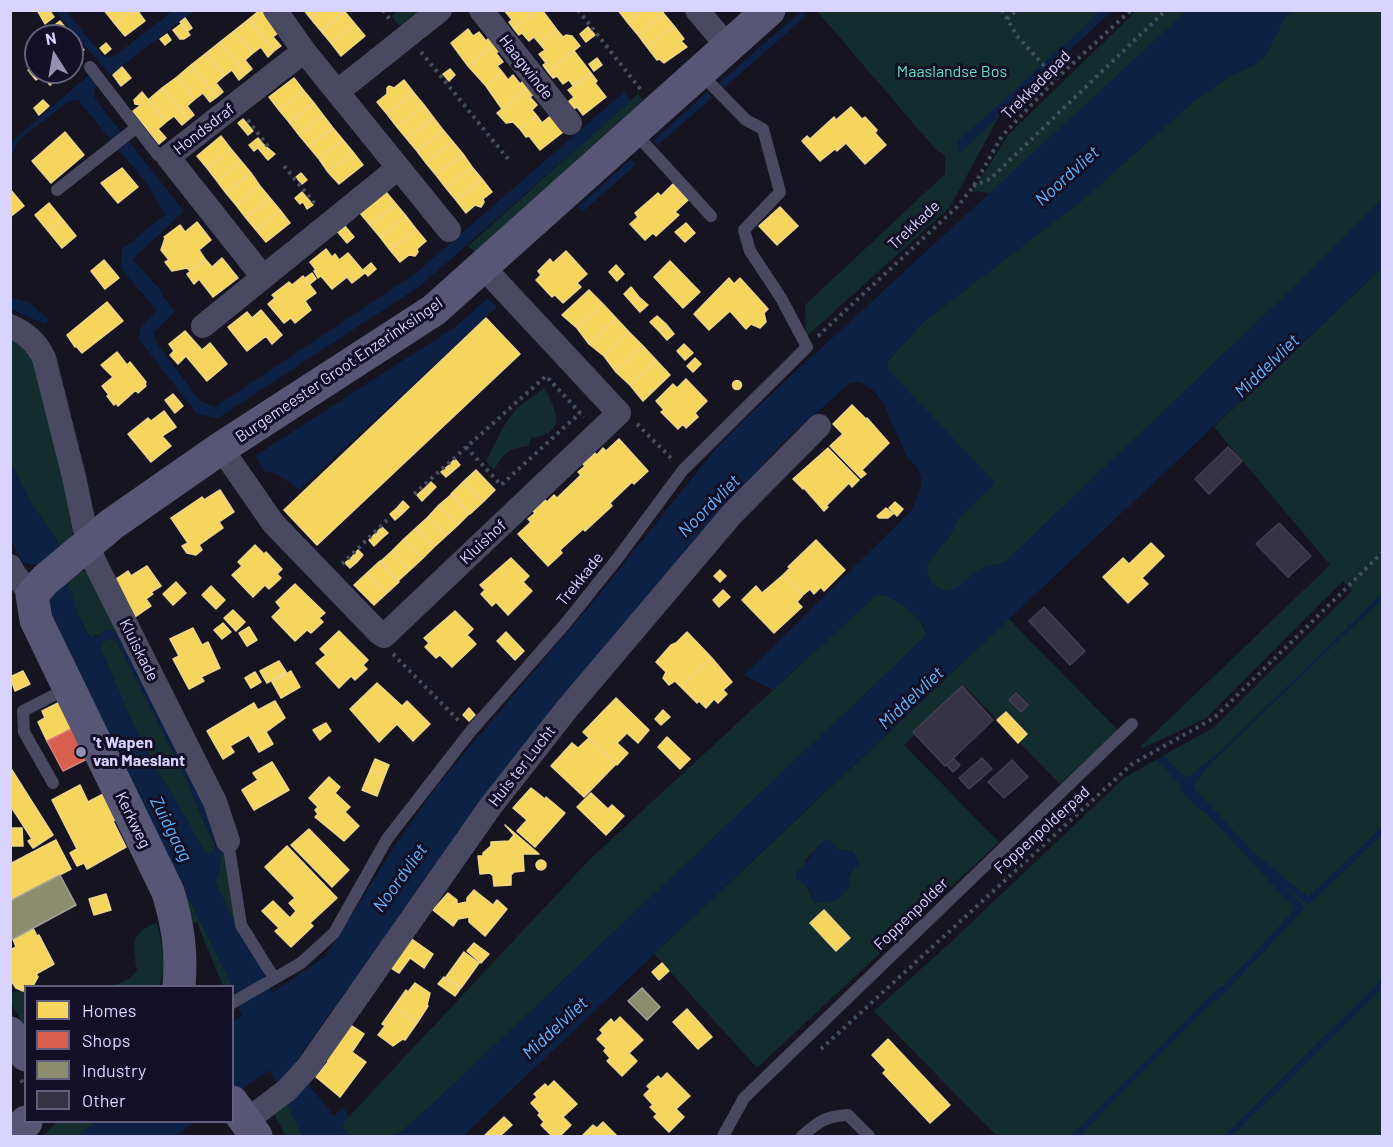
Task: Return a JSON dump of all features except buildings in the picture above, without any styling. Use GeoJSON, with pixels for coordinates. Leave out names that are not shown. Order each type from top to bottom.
{"type":"FeatureCollection","features":[{"type":"Feature","properties":{"kind":"street"},"geometry":{"type":"LineString","coordinates":[[275,10],[304,51],[449,230]]}},
{"type":"Feature","properties":{"kind":"street"},"geometry":{"type":"LineString","coordinates":[[337,92],[440,10]]}},
{"type":"Feature","properties":{"kind":"street","name":"Haagwinde"},"geometry":{"type":"LineString","coordinates":[[481,10],[570,123]]}},
{"type":"Feature","properties":{"kind":"street"},"geometry":{"type":"LineString","coordinates":[[698,10],[728,47]]}},
{"type":"Feature","properties":{"kind":"street","name":"Burgemeester Groot Enzerinksingel"},"geometry":{"type":"LineString","coordinates":[[46,580],[112,524],[221,448],[434,310],[769,10]]}},
{"type":"Feature","properties":{"kind":"street","name":"Hondsdraf"},"geometry":{"type":"LineString","coordinates":[[263,277],[168,157],[304,51]]}},
{"type":"Feature","properties":{"kind":"street"},"geometry":{"type":"LineString","coordinates":[[203,326],[398,168]]}},
{"type":"Feature","properties":{"kind":"street"},"geometry":{"type":"LineString","coordinates":[[483,267],[618,413]]}},
{"type":"Feature","properties":{"kind":"street","name":"Kluiskade"},"geometry":{"type":"LineString","coordinates":[[10,326],[38,344],[44,358],[94,561],[215,802],[228,841]]}},
{"type":"Feature","properties":{"kind":"street","name":"Kluishof"},"geometry":{"type":"LineString","coordinates":[[384,636],[618,413]]}},
{"type":"Feature","properties":{"kind":"street","name":"Huis ter Lucht"},"geometry":{"type":"LineString","coordinates":[[250,1116],[287,1090],[308,1067],[490,807],[566,710],[732,514],[819,426]]}},
{"type":"Feature","properties":{"kind":"street"},"geometry":{"type":"LineString","coordinates":[[221,448],[273,523],[384,636]]}},
{"type":"Feature","properties":{"kind":"street","name":"Kerkweg"},"geometry":{"type":"LineString","coordinates":[[10,566],[15,575],[46,580],[36,620],[168,892],[176,919],[182,957],[179,985]]}},
{"type":"Feature","properties":{"kind":"street"},"geometry":{"type":"LineString","coordinates":[[10,1033],[24,1052]]}},
{"type":"Feature","properties":{"kind":"street"},"geometry":{"type":"LineString","coordinates":[[11,1137],[25,1123]]}},
{"type":"Feature","properties":{"kind":"lane"},"geometry":{"type":"LineString","coordinates":[[95,73],[159,155],[168,157]]}},
{"type":"Feature","properties":{"kind":"lane"},"geometry":{"type":"LineString","coordinates":[[700,73],[746,120],[764,129],[780,192],[744,230],[750,251],[781,298],[807,347]]}},
{"type":"Feature","properties":{"kind":"lane"},"geometry":{"type":"LineString","coordinates":[[645,121],[711,216]]}},
{"type":"Feature","properties":{"kind":"lane"},"geometry":{"type":"LineString","coordinates":[[57,190],[137,127]]}},
{"type":"Feature","properties":{"kind":"lane","name":"Trekkade"},"geometry":{"type":"LineString","coordinates":[[238,1000],[301,963],[334,933],[387,839],[470,732],[565,624],[683,470],[807,347]]}},
{"type":"Feature","properties":{"kind":"lane"},"geometry":{"type":"LineString","coordinates":[[53,783],[24,732],[23,711],[68,688]]}},
{"type":"Feature","properties":{"kind":"lane","name":"Foppenpolder"},"geometry":{"type":"LineString","coordinates":[[723,1137],[744,1098],[1132,724]]}},
{"type":"Feature","properties":{"kind":"lane","name":"Kluiskade"},"geometry":{"type":"LineString","coordinates":[[228,841],[241,925],[271,980]]}},
{"type":"Feature","properties":{"kind":"lane"},"geometry":{"type":"LineString","coordinates":[[802,1137],[813,1126],[831,1116],[848,1115],[869,1137]]}},
{"type":"Feature","properties":{"kind":"path"},"geometry":{"type":"LineString","coordinates":[[578,10],[645,121]]}},
{"type":"Feature","properties":{"kind":"path"},"geometry":{"type":"LineString","coordinates":[[1002,10],[1017,36],[1056,80]]}},
{"type":"Feature","properties":{"kind":"path"},"geometry":{"type":"LineString","coordinates":[[1007,19],[1017,10]]}},
{"type":"Feature","properties":{"kind":"path","name":"Trekkadepad"},"geometry":{"type":"LineString","coordinates":[[973,187],[1002,136],[1056,80],[1131,10]]}},
{"type":"Feature","properties":{"kind":"path"},"geometry":{"type":"LineString","coordinates":[[973,187],[990,179],[1166,10]]}},
{"type":"Feature","properties":{"kind":"path"},"geometry":{"type":"LineString","coordinates":[[408,35],[507,159]]}},
{"type":"Feature","properties":{"kind":"path"},"geometry":{"type":"LineString","coordinates":[[236,104],[269,148]]}},
{"type":"Feature","properties":{"kind":"path"},"geometry":{"type":"LineString","coordinates":[[284,166],[330,223]]}},
{"type":"Feature","properties":{"kind":"path","name":"Trekkade"},"geometry":{"type":"LineString","coordinates":[[807,347],[957,207],[973,187]]}},
{"type":"Feature","properties":{"kind":"path"},"geometry":{"type":"LineString","coordinates":[[414,494],[546,376],[598,432]]}},
{"type":"Feature","properties":{"kind":"path"},"geometry":{"type":"LineString","coordinates":[[618,413],[624,411],[683,470]]}},
{"type":"Feature","properties":{"kind":"path"},"geometry":{"type":"LineString","coordinates":[[466,447],[501,485],[580,413]]}},
{"type":"Feature","properties":{"kind":"path"},"geometry":{"type":"LineString","coordinates":[[327,579],[388,519]]}},
{"type":"Feature","properties":{"kind":"path","name":"Foppenpolderpad"},"geometry":{"type":"LineString","coordinates":[[814,1056],[1132,764],[1214,718],[1383,553]]}},
{"type":"Feature","properties":{"kind":"path"},"geometry":{"type":"LineString","coordinates":[[384,636],[385,645],[470,732]]}},
{"type":"Feature","properties":{"kind":"green space"},"geometry":{"type":"Polygon","coordinates":[[[398,11],[423,11],[401,28],[392,16],[398,11]]]}},
{"type":"Feature","properties":{"kind":"green space","name":"Maaslandse Bos"},"geometry":{"type":"Polygon","coordinates":[[[817,11],[1106,11],[1004,107],[950,207],[806,337],[805,305],[945,174],[945,156],[938,152],[817,11]]]}},
{"type":"Feature","properties":{"kind":"green space"},"geometry":{"type":"Polygon","coordinates":[[[1136,11],[1187,11],[990,193],[973,191],[1008,135],[1136,11]]]}},
{"type":"Feature","properties":{"kind":"green space"},"geometry":{"type":"Polygon","coordinates":[[[1292,11],[1382,11],[1382,199],[1290,291],[1004,563],[980,570],[953,590],[941,590],[929,579],[927,564],[951,534],[957,519],[992,486],[888,370],[888,361],[922,323],[1081,201],[1194,101],[1230,76],[1254,65],[1286,16],[1292,11]]]}},
{"type":"Feature","properties":{"kind":"green space"},"geometry":{"type":"Polygon","coordinates":[[[638,94],[643,100],[475,252],[468,246],[638,94]]]}},
{"type":"Feature","properties":{"kind":"green space"},"geometry":{"type":"Polygon","coordinates":[[[1382,268],[1382,1136],[997,1136],[874,1011],[951,942],[1124,778],[1214,727],[1352,591],[1343,581],[1205,719],[1143,748],[1141,746],[1330,565],[1214,427],[1382,268]]]}},
{"type":"Feature","properties":{"kind":"green space"},"geometry":{"type":"Polygon","coordinates":[[[11,330],[32,346],[76,517],[72,537],[60,547],[32,505],[11,464],[11,330]]]}},
{"type":"Feature","properties":{"kind":"green space"},"geometry":{"type":"Polygon","coordinates":[[[544,388],[556,413],[555,426],[542,436],[531,438],[529,446],[508,452],[494,470],[486,461],[502,429],[516,409],[544,388]]]}},
{"type":"Feature","properties":{"kind":"green space"},"geometry":{"type":"Polygon","coordinates":[[[78,572],[95,572],[99,579],[210,804],[224,843],[234,910],[244,936],[242,939],[215,882],[222,850],[213,818],[124,635],[110,630],[90,637],[78,615],[66,580],[78,572]]]}},
{"type":"Feature","properties":{"kind":"green space"},"geometry":{"type":"Polygon","coordinates":[[[885,595],[905,606],[916,616],[926,636],[401,1132],[389,1136],[349,1136],[342,1128],[343,1123],[589,860],[875,596],[885,595]]]}},
{"type":"Feature","properties":{"kind":"green space"},"geometry":{"type":"Polygon","coordinates":[[[1009,619],[1118,730],[1060,784],[964,686],[904,745],[999,842],[757,1068],[654,954],[1009,619]],[[831,841],[821,844],[805,860],[806,885],[815,903],[849,876],[852,871],[852,851],[838,850],[831,841]]]}},
{"type":"Feature","properties":{"kind":"green space"},"geometry":{"type":"Polygon","coordinates":[[[55,631],[232,985],[223,985],[197,923],[188,922],[55,631]]]}},
{"type":"Feature","properties":{"kind":"green space"},"geometry":{"type":"Polygon","coordinates":[[[112,638],[117,642],[185,776],[215,844],[214,851],[209,854],[204,852],[158,773],[127,711],[102,652],[102,642],[112,638]]]}},
{"type":"Feature","properties":{"kind":"green space"},"geometry":{"type":"Polygon","coordinates":[[[157,922],[162,946],[163,971],[159,985],[117,985],[131,977],[137,970],[134,953],[135,940],[137,935],[157,922]]]}},
{"type":"Feature","properties":{"kind":"green space"},"geometry":{"type":"Polygon","coordinates":[[[24,990],[24,1024],[11,1004],[11,993],[24,990]]]}},
{"type":"Feature","properties":{"kind":"green space"},"geometry":{"type":"Polygon","coordinates":[[[286,1102],[303,1136],[286,1136],[274,1115],[286,1102]]]}},
{"type":"Feature","properties":{"kind":"green space"},"geometry":{"type":"Polygon","coordinates":[[[56,1123],[96,1123],[77,1136],[43,1136],[56,1123]]]}},
{"type":"Feature","properties":{"kind":"water"},"geometry":{"type":"Polygon","coordinates":[[[55,11],[66,11],[77,24],[66,24],[55,11]]]}},
{"type":"Feature","properties":{"kind":"water"},"geometry":{"type":"Polygon","coordinates":[[[173,11],[194,11],[110,75],[84,45],[84,33],[103,56],[113,57],[173,11]]]}},
{"type":"Feature","properties":{"kind":"water"},"geometry":{"type":"Polygon","coordinates":[[[801,11],[806,16],[723,89],[719,83],[801,11]]]}},
{"type":"Feature","properties":{"kind":"water"},"geometry":{"type":"Polygon","coordinates":[[[1101,11],[1112,11],[960,153],[957,142],[1101,11]]]}},
{"type":"Feature","properties":{"kind":"water"},"geometry":{"type":"Polygon","coordinates":[[[1187,11],[1292,11],[1286,16],[1265,58],[1230,76],[1194,101],[1081,201],[922,323],[888,361],[888,370],[994,481],[992,486],[957,519],[951,534],[927,564],[930,581],[938,589],[950,590],[983,569],[1004,563],[1290,291],[1382,199],[1382,268],[463,1136],[389,1136],[401,1132],[437,1100],[926,636],[923,623],[903,605],[885,595],[875,596],[773,690],[744,675],[911,511],[918,497],[921,484],[919,471],[908,459],[883,403],[874,391],[860,382],[850,383],[783,442],[718,515],[410,905],[296,1062],[298,1072],[334,1116],[343,1107],[349,1116],[342,1128],[349,1136],[303,1136],[270,1070],[234,1094],[234,1021],[242,1015],[238,1008],[246,1001],[235,991],[48,615],[52,590],[39,565],[23,563],[11,539],[11,464],[32,505],[59,547],[53,552],[89,637],[98,637],[106,630],[117,631],[213,818],[222,850],[221,863],[215,882],[242,939],[267,974],[263,977],[272,993],[326,956],[394,847],[439,783],[598,596],[716,448],[753,411],[1187,11]],[[112,638],[102,642],[102,652],[138,735],[204,851],[209,854],[214,851],[215,844],[185,776],[117,642],[112,638]]]}},
{"type":"Feature","properties":{"kind":"water"},"geometry":{"type":"Polygon","coordinates":[[[89,75],[96,84],[95,99],[184,211],[133,259],[175,311],[154,332],[156,342],[200,401],[215,407],[416,273],[624,92],[631,101],[420,286],[218,418],[197,414],[139,339],[141,327],[157,310],[121,269],[122,249],[165,215],[148,185],[78,100],[69,101],[20,139],[11,156],[11,142],[79,84],[84,84],[84,79],[89,75]]]}},
{"type":"Feature","properties":{"kind":"water"},"geometry":{"type":"Polygon","coordinates":[[[707,92],[712,98],[658,145],[654,140],[707,92]]]}},
{"type":"Feature","properties":{"kind":"water"},"geometry":{"type":"Polygon","coordinates":[[[631,159],[636,165],[582,212],[578,207],[631,159]]]}},
{"type":"Feature","properties":{"kind":"water"},"geometry":{"type":"Polygon","coordinates":[[[11,298],[28,302],[50,320],[44,324],[11,309],[11,298]]]}},
{"type":"Feature","properties":{"kind":"water"},"geometry":{"type":"Polygon","coordinates":[[[488,298],[497,307],[299,490],[276,473],[265,472],[255,456],[455,327],[488,298]]]}},
{"type":"Feature","properties":{"kind":"water"},"geometry":{"type":"Polygon","coordinates":[[[1382,593],[1382,599],[1212,762],[1193,787],[1305,908],[1215,1003],[1217,993],[1295,909],[1157,760],[1163,756],[1187,778],[1221,751],[1382,593]]]}},
{"type":"Feature","properties":{"kind":"water"},"geometry":{"type":"Polygon","coordinates":[[[825,840],[831,841],[838,850],[853,851],[859,864],[849,875],[849,885],[844,894],[830,902],[820,903],[815,902],[809,888],[796,879],[796,873],[825,840]]]}},
{"type":"Feature","properties":{"kind":"water"},"geometry":{"type":"Polygon","coordinates":[[[96,1123],[194,1123],[175,1136],[77,1136],[96,1123]]]}},
{"type":"Feature","properties":{"kind":"waterway"},"geometry":{"type":"LineString","coordinates":[[1188,782],[1182,788],[1202,808]]}},
{"type":"Feature","properties":{"kind":"waterway"},"geometry":{"type":"LineString","coordinates":[[1261,862],[1308,901],[1382,831]]}},
{"type":"Feature","properties":{"kind":"waterway"},"geometry":{"type":"LineString","coordinates":[[1228,1136],[1382,984]]}},
{"type":"Feature","properties":{"kind":"waterway"},"geometry":{"type":"LineString","coordinates":[[1075,1136],[1221,989]]}},
{"type":"Feature","properties":{"kind":"place","name":"'t Wapen van Maeslant"},"geometry":{"type":"Point","coordinates":[81,752]}},
{"type":"Feature","properties":{"kind":"water label","name":"Noordvliet"},"geometry":{"type":"Point","coordinates":[1067,176]}},
{"type":"Feature","properties":{"kind":"water label","name":"Middelvliet"},"geometry":{"type":"Point","coordinates":[1267,366]}},
{"type":"Feature","properties":{"kind":"water label","name":"Noordvliet"},"geometry":{"type":"Point","coordinates":[709,506]}},
{"type":"Feature","properties":{"kind":"water label","name":"Middelvliet"},"geometry":{"type":"Point","coordinates":[911,698]}},
{"type":"Feature","properties":{"kind":"water label","name":"Zuidgaag"},"geometry":{"type":"Point","coordinates":[171,829]}},
{"type":"Feature","properties":{"kind":"water label","name":"Noordvliet"},"geometry":{"type":"Point","coordinates":[400,878]}},
{"type":"Feature","properties":{"kind":"water label","name":"Middelvliet"},"geometry":{"type":"Point","coordinates":[555,1028]}}]}
